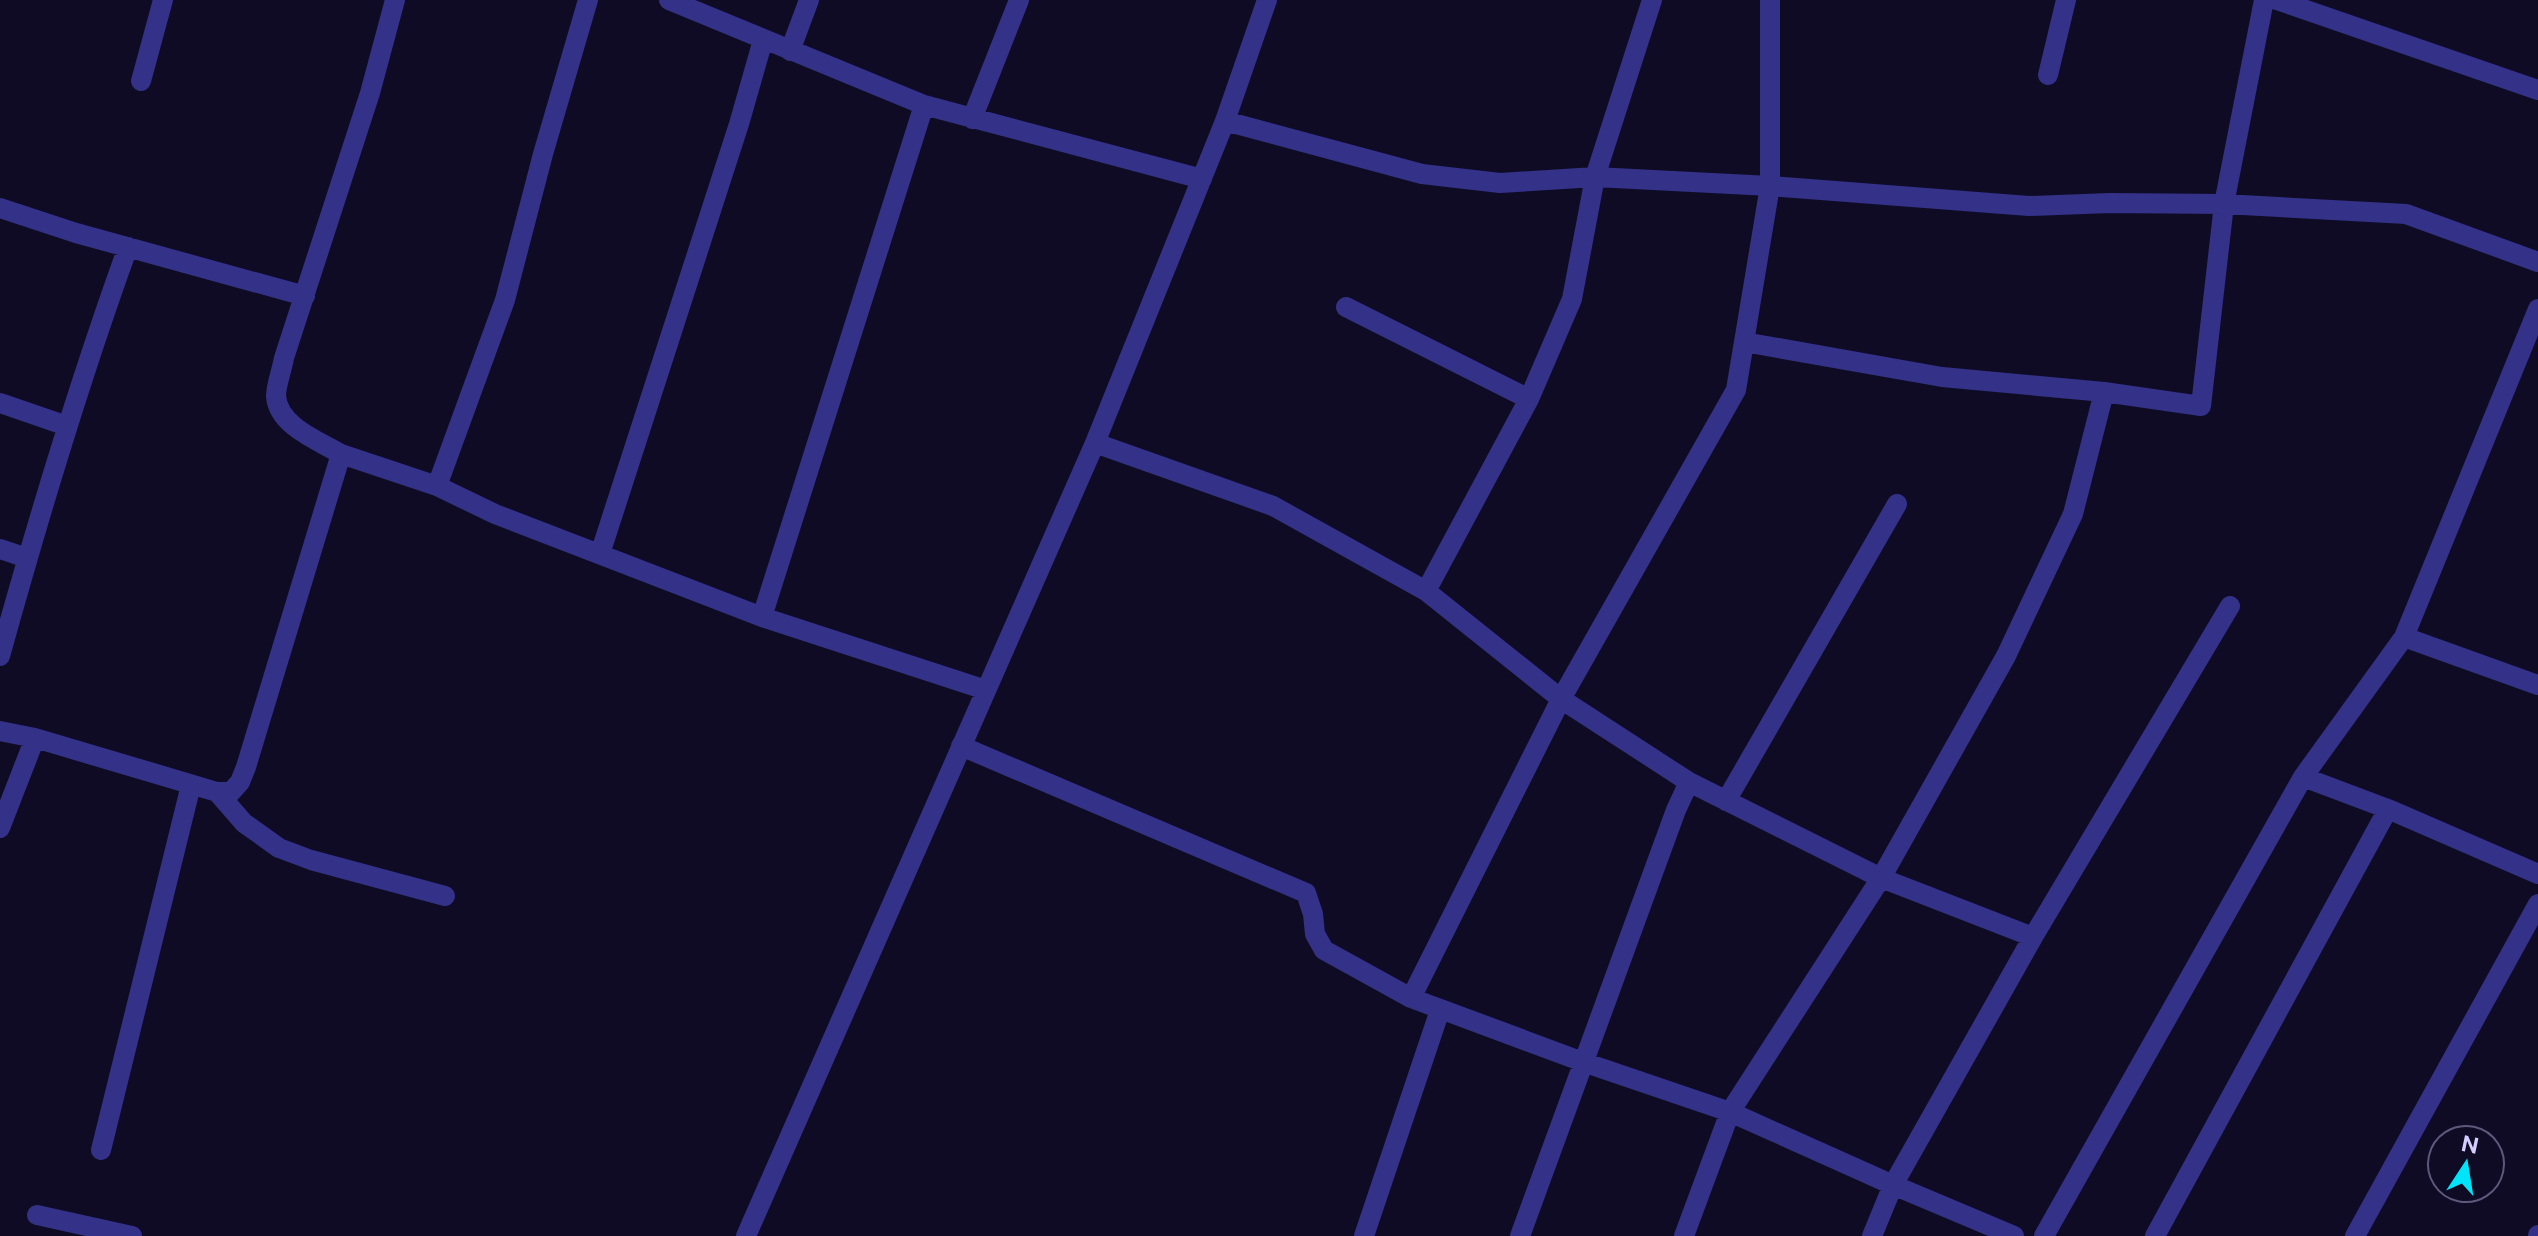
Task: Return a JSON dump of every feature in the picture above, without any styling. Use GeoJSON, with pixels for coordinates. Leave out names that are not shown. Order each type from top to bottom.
{"type":"FeatureCollection","features":[{"type":"Feature","properties":{"kind":"street"},"geometry":{"type":"LineString","coordinates":[[141,81],[163,0]]}},
{"type":"Feature","properties":{"kind":"street"},"geometry":{"type":"LineString","coordinates":[[395,0],[370,93],[284,358],[276,396],[282,416],[341,454],[437,486],[495,514],[762,617],[986,690]]}},
{"type":"Feature","properties":{"kind":"street"},"geometry":{"type":"LineString","coordinates":[[437,486],[505,300],[588,0]]}},
{"type":"Feature","properties":{"kind":"street"},"geometry":{"type":"LineString","coordinates":[[669,0],[924,105],[1202,179]]}},
{"type":"Feature","properties":{"kind":"street"},"geometry":{"type":"LineString","coordinates":[[790,51],[809,0]]}},
{"type":"Feature","properties":{"kind":"street"},"geometry":{"type":"LineString","coordinates":[[972,119],[1019,0]]}},
{"type":"Feature","properties":{"kind":"street"},"geometry":{"type":"LineString","coordinates":[[746,1236],[1095,443],[1225,121],[1267,0]]}},
{"type":"Feature","properties":{"kind":"street"},"geometry":{"type":"LineString","coordinates":[[1426,591],[1529,399],[1572,299],[1595,177],[1652,0]]}},
{"type":"Feature","properties":{"kind":"street"},"geometry":{"type":"LineString","coordinates":[[1411,998],[1561,699],[1736,390],[1770,186],[1770,0]]}},
{"type":"Feature","properties":{"kind":"street"},"geometry":{"type":"LineString","coordinates":[[2048,75],[2066,0]]}},
{"type":"Feature","properties":{"kind":"street"},"geometry":{"type":"LineString","coordinates":[[1744,342],[1942,377],[2104,392],[2201,406],[2224,204],[2264,0]]}},
{"type":"Feature","properties":{"kind":"street"},"geometry":{"type":"LineString","coordinates":[[2277,0],[2538,90]]}},
{"type":"Feature","properties":{"kind":"street"},"geometry":{"type":"LineString","coordinates":[[600,554],[739,124],[763,40]]}},
{"type":"Feature","properties":{"kind":"street"},"geometry":{"type":"LineString","coordinates":[[762,617],[924,105]]}},
{"type":"Feature","properties":{"kind":"street"},"geometry":{"type":"LineString","coordinates":[[1225,121],[1422,174],[1500,183],[1595,177],[1770,186],[2029,206],[2224,204],[2406,214],[2538,262]]}},
{"type":"Feature","properties":{"kind":"street"},"geometry":{"type":"LineString","coordinates":[[0,208],[305,296]]}},
{"type":"Feature","properties":{"kind":"street"},"geometry":{"type":"LineString","coordinates":[[0,656],[67,426],[128,247]]}},
{"type":"Feature","properties":{"kind":"street"},"geometry":{"type":"LineString","coordinates":[[1346,307],[1529,399]]}},
{"type":"Feature","properties":{"kind":"street"},"geometry":{"type":"LineString","coordinates":[[2044,1236],[2303,777],[2404,637],[2538,309]]}},
{"type":"Feature","properties":{"kind":"street"},"geometry":{"type":"LineString","coordinates":[[1684,1236],[1730,1112],[1881,878],[2006,656],[2073,514],[2104,392]]}},
{"type":"Feature","properties":{"kind":"street"},"geometry":{"type":"LineString","coordinates":[[0,403],[67,426]]}},
{"type":"Feature","properties":{"kind":"street"},"geometry":{"type":"LineString","coordinates":[[1095,443],[1273,506],[1426,591],[1561,699],[1689,782],[1881,878],[2033,937]]}},
{"type":"Feature","properties":{"kind":"street"},"geometry":{"type":"LineString","coordinates":[[0,731],[35,738],[217,792],[231,792],[240,782],[246,767],[341,454]]}},
{"type":"Feature","properties":{"kind":"street"},"geometry":{"type":"LineString","coordinates":[[1726,801],[1897,504]]}},
{"type":"Feature","properties":{"kind":"street"},"geometry":{"type":"LineString","coordinates":[[0,549],[27,558]]}},
{"type":"Feature","properties":{"kind":"street"},"geometry":{"type":"LineString","coordinates":[[1872,1236],[1893,1185],[2033,937],[2230,606]]}},
{"type":"Feature","properties":{"kind":"street"},"geometry":{"type":"LineString","coordinates":[[2404,637],[2538,685]]}},
{"type":"Feature","properties":{"kind":"street"},"geometry":{"type":"LineString","coordinates":[[0,828],[35,738]]}},
{"type":"Feature","properties":{"kind":"street"},"geometry":{"type":"LineString","coordinates":[[961,746],[1306,893],[1315,934],[1324,950],[1411,998],[1730,1112],[2014,1236]]}},
{"type":"Feature","properties":{"kind":"street"},"geometry":{"type":"LineString","coordinates":[[2303,777],[2388,809],[2538,874]]}},
{"type":"Feature","properties":{"kind":"street"},"geometry":{"type":"LineString","coordinates":[[1520,1236],[1676,810],[1689,782]]}},
{"type":"Feature","properties":{"kind":"street"},"geometry":{"type":"LineString","coordinates":[[101,1150],[191,785]]}},
{"type":"Feature","properties":{"kind":"street"},"geometry":{"type":"LineString","coordinates":[[217,792],[244,823],[279,848],[311,860],[445,896]]}},
{"type":"Feature","properties":{"kind":"street"},"geometry":{"type":"LineString","coordinates":[[2155,1236],[2388,809]]}},
{"type":"Feature","properties":{"kind":"street"},"geometry":{"type":"LineString","coordinates":[[2355,1236],[2538,904]]}},
{"type":"Feature","properties":{"kind":"street"},"geometry":{"type":"LineString","coordinates":[[1364,1236],[1440,1010]]}},
{"type":"Feature","properties":{"kind":"street"},"geometry":{"type":"LineString","coordinates":[[37,1215],[132,1236]]}}]}
